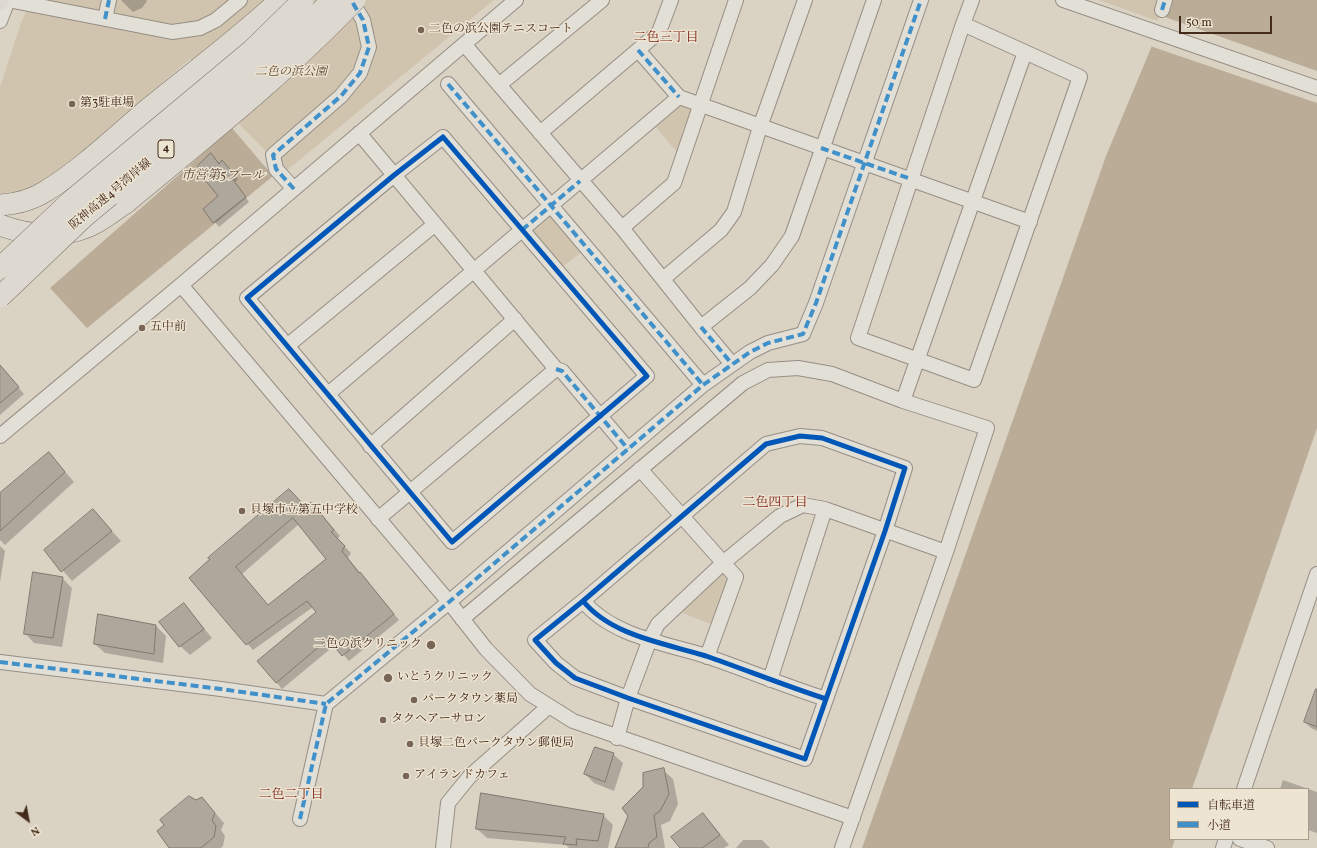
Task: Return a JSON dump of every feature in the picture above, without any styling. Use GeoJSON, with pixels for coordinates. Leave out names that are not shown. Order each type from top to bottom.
{"type":"FeatureCollection","features":[{"type":"Feature","properties":{"kind":"highway"},"geometry":{"type":"LineString","coordinates":[[0,205],[17,204],[31,199],[61,181],[254,24],[280,0]]}},
{"type":"Feature","properties":{"kind":"highway","name":"阪神高速4号湾岸線"},"geometry":{"type":"LineString","coordinates":[[0,268],[72,200],[252,50],[303,0]]}},
{"type":"Feature","properties":{"kind":"highway","name":"阪神高速4号湾岸線"},"geometry":{"type":"LineString","coordinates":[[0,297],[84,217],[267,64],[332,0]]}},
{"type":"Feature","properties":{"kind":"highway"},"geometry":{"type":"LineString","coordinates":[[0,225],[16,232],[31,234],[59,234],[79,230],[98,222],[127,202],[275,78],[311,45],[353,0]]}},
{"type":"Feature","properties":{"kind":"street"},"geometry":{"type":"LineString","coordinates":[[0,20],[8,0],[165,31],[185,32],[200,28],[216,20],[240,0]]}},
{"type":"Feature","properties":{"kind":"street"},"geometry":{"type":"LineString","coordinates":[[105,19],[109,0]]}},
{"type":"Feature","properties":{"kind":"street"},"geometry":{"type":"LineString","coordinates":[[294,190],[276,169],[273,155],[341,96],[360,73],[368,47],[363,20],[353,0]]}},
{"type":"Feature","properties":{"kind":"street"},"geometry":{"type":"LineString","coordinates":[[0,436],[294,190],[516,0]]}},
{"type":"Feature","properties":{"kind":"street"},"geometry":{"type":"LineString","coordinates":[[499,85],[602,0]]}},
{"type":"Feature","properties":{"kind":"street"},"geometry":{"type":"LineString","coordinates":[[540,133],[659,32],[670,0]]}},
{"type":"Feature","properties":{"kind":"street"},"geometry":{"type":"LineString","coordinates":[[622,228],[674,183],[736,0]]}},
{"type":"Feature","properties":{"kind":"street"},"geometry":{"type":"LineString","coordinates":[[663,279],[721,230],[734,212],[760,127],[805,0]]}},
{"type":"Feature","properties":{"kind":"street"},"geometry":{"type":"LineString","coordinates":[[701,327],[750,288],[772,265],[792,236],[821,148],[874,0]]}},
{"type":"Feature","properties":{"kind":"street"},"geometry":{"type":"LineString","coordinates":[[300,819],[326,704],[449,602],[703,385],[732,364],[768,343],[803,334],[816,303],[921,0]]}},
{"type":"Feature","properties":{"kind":"street"},"geometry":{"type":"LineString","coordinates":[[963,24],[1080,77],[974,380],[858,338],[963,24],[972,0]]}},
{"type":"Feature","properties":{"kind":"street"},"geometry":{"type":"LineString","coordinates":[[1063,0],[1317,88]]}},
{"type":"Feature","properties":{"kind":"street"},"geometry":{"type":"LineString","coordinates":[[464,44],[580,181],[622,228],[732,364]]}},
{"type":"Feature","properties":{"kind":"street"},"geometry":{"type":"LineString","coordinates":[[638,50],[679,97],[760,127],[911,179],[973,203],[1030,222]]}},
{"type":"Feature","properties":{"kind":"street"},"geometry":{"type":"LineString","coordinates":[[903,401],[1025,52]]}},
{"type":"Feature","properties":{"kind":"street"},"geometry":{"type":"LineString","coordinates":[[448,84],[703,385]]}},
{"type":"Feature","properties":{"kind":"street"},"geometry":{"type":"LineString","coordinates":[[328,394],[679,97]]}},
{"type":"Feature","properties":{"kind":"street"},"geometry":{"type":"LineString","coordinates":[[359,134],[556,369],[562,371],[628,449]]}},
{"type":"Feature","properties":{"kind":"street"},"geometry":{"type":"LineString","coordinates":[[443,137],[522,230],[646,376],[452,542],[370,446],[248,298],[393,176],[443,137]]}},
{"type":"Feature","properties":{"kind":"street"},"geometry":{"type":"LineString","coordinates":[[287,346],[434,225]]}},
{"type":"Feature","properties":{"kind":"street"},"geometry":{"type":"LineString","coordinates":[[181,285],[449,602],[486,649],[530,694],[548,707],[573,721],[617,738],[852,818]]}},
{"type":"Feature","properties":{"kind":"street"},"geometry":{"type":"LineString","coordinates":[[370,446],[515,319]]}},
{"type":"Feature","properties":{"kind":"street"},"geometry":{"type":"LineString","coordinates":[[462,619],[743,383],[768,370],[798,368],[832,374],[903,401],[987,428],[946,552],[842,848]]}},
{"type":"Feature","properties":{"kind":"street"},"geometry":{"type":"LineString","coordinates":[[378,519],[556,369]]}},
{"type":"Feature","properties":{"kind":"street"},"geometry":{"type":"LineString","coordinates":[[800,436],[822,438],[904,468],[885,530],[806,759],[628,698],[575,678],[556,663],[535,640],[583,601],[766,444],[800,436]]}},
{"type":"Feature","properties":{"kind":"street"},"geometry":{"type":"LineString","coordinates":[[640,469],[736,577],[707,657]]}},
{"type":"Feature","properties":{"kind":"street"},"geometry":{"type":"LineString","coordinates":[[617,738],[628,698],[650,639],[658,624],[723,563],[780,516],[803,505],[824,509],[946,552]]}},
{"type":"Feature","properties":{"kind":"street"},"geometry":{"type":"LineString","coordinates":[[770,680],[824,509]]}},
{"type":"Feature","properties":{"kind":"street"},"geometry":{"type":"LineString","coordinates":[[1244,788],[1317,574]]}},
{"type":"Feature","properties":{"kind":"street"},"geometry":{"type":"LineString","coordinates":[[583,601],[596,615],[620,629],[707,657],[826,700]]}},
{"type":"Feature","properties":{"kind":"street"},"geometry":{"type":"LineString","coordinates":[[0,662],[221,689],[326,704]]}},
{"type":"Feature","properties":{"kind":"street"},"geometry":{"type":"LineString","coordinates":[[443,848],[448,803],[470,776],[548,707]]}},
{"type":"Feature","properties":{"kind":"street"},"geometry":{"type":"LineString","coordinates":[[1243,840],[1267,848]]}},
{"type":"Feature","properties":{"kind":"green space","name":"二色の浜公園"},"geometry":{"type":"Polygon","coordinates":[[[31,0],[494,0],[286,171],[240,125],[190,59],[119,119],[61,174],[28,193],[0,196],[0,87],[21,23],[31,0]]]}},
{"type":"Feature","properties":{"kind":"green space"},"geometry":{"type":"Polygon","coordinates":[[[1099,0],[1168,0],[1157,21],[1099,0]]]}},
{"type":"Feature","properties":{"kind":"green space"},"geometry":{"type":"Polygon","coordinates":[[[678,105],[691,109],[677,152],[655,126],[678,105]]]}},
{"type":"Feature","properties":{"kind":"green space"},"geometry":{"type":"Polygon","coordinates":[[[552,214],[584,250],[562,267],[530,230],[552,214]]]}},
{"type":"Feature","properties":{"kind":"green space"},"geometry":{"type":"Polygon","coordinates":[[[722,573],[728,580],[711,624],[680,612],[722,573]]]}},
{"type":"Feature","properties":{"kind":"water"},"geometry":{"type":"Polygon","coordinates":[[[1171,0],[1317,0],[1317,428],[1192,788],[1169,788],[1169,840],[1175,840],[1172,848],[862,848],[1106,156],[1171,0]]]}},
{"type":"Feature","properties":{"kind":"water","name":"市営第5プール"},"geometry":{"type":"Polygon","coordinates":[[[232,128],[273,176],[87,328],[50,288],[232,128]]]}},
{"type":"Feature","properties":{"kind":"pier"},"geometry":{"type":"Polygon","coordinates":[[[1162,16],[1317,71],[1317,103],[1150,46],[1162,16]]]}},
{"type":"Feature","properties":{"kind":"building"},"geometry":{"type":"Polygon","coordinates":[[[211,153],[219,164],[222,160],[234,174],[231,177],[246,197],[213,223],[203,209],[218,196],[205,180],[207,176],[198,166],[211,153]]]}},
{"type":"Feature","properties":{"kind":"building"},"geometry":{"type":"Polygon","coordinates":[[[0,365],[19,387],[0,403],[0,365]]]}},
{"type":"Feature","properties":{"kind":"building"},"geometry":{"type":"Polygon","coordinates":[[[49,452],[65,472],[0,531],[0,493],[49,452]]]}},
{"type":"Feature","properties":{"kind":"building"},"geometry":{"type":"Polygon","coordinates":[[[289,489],[306,507],[311,502],[334,530],[331,532],[345,546],[342,551],[394,614],[342,656],[328,639],[276,683],[257,661],[316,612],[307,601],[246,645],[189,578],[210,559],[208,558],[289,489]],[[293,518],[236,567],[268,605],[326,559],[293,518]]]}},
{"type":"Feature","properties":{"kind":"building"},"geometry":{"type":"Polygon","coordinates":[[[93,509],[112,531],[61,572],[44,550],[93,509]]]}},
{"type":"Feature","properties":{"kind":"building"},"geometry":{"type":"Polygon","coordinates":[[[33,572],[63,577],[53,638],[24,634],[33,572]]]}},
{"type":"Feature","properties":{"kind":"building"},"geometry":{"type":"Polygon","coordinates":[[[184,603],[204,629],[179,647],[159,622],[184,603]]]}},
{"type":"Feature","properties":{"kind":"building"},"geometry":{"type":"Polygon","coordinates":[[[98,614],[156,625],[154,654],[94,644],[98,614]]]}},
{"type":"Feature","properties":{"kind":"building"},"geometry":{"type":"Polygon","coordinates":[[[1317,689],[1317,727],[1304,722],[1317,689]]]}},
{"type":"Feature","properties":{"kind":"building"},"geometry":{"type":"Polygon","coordinates":[[[595,747],[614,753],[605,782],[584,774],[595,747]]]}},
{"type":"Feature","properties":{"kind":"building"},"geometry":{"type":"Polygon","coordinates":[[[664,768],[669,794],[660,811],[654,815],[657,837],[649,843],[648,848],[615,848],[628,816],[622,808],[643,787],[643,773],[664,768]]]}},
{"type":"Feature","properties":{"kind":"building"},"geometry":{"type":"Polygon","coordinates":[[[481,793],[604,814],[598,841],[576,839],[577,845],[563,844],[566,837],[476,829],[481,793]]]}},
{"type":"Feature","properties":{"kind":"building"},"geometry":{"type":"Polygon","coordinates":[[[189,796],[196,800],[202,797],[215,813],[212,820],[216,826],[214,837],[201,848],[169,848],[157,831],[164,825],[160,820],[189,796]]]}},
{"type":"Feature","properties":{"kind":"building"},"geometry":{"type":"Polygon","coordinates":[[[703,813],[720,835],[702,848],[680,848],[671,837],[703,813]]]}},
{"type":"Feature","properties":{"kind":"marked path"},"geometry":{"type":"LineString","coordinates":[[105,19],[109,0]]}},
{"type":"Feature","properties":{"kind":"marked path"},"geometry":{"type":"LineString","coordinates":[[294,189],[276,169],[273,155],[341,96],[360,73],[369,47],[363,20],[351,0]]}},
{"type":"Feature","properties":{"kind":"marked path"},"geometry":{"type":"LineString","coordinates":[[300,819],[326,704],[449,602],[703,385],[750,352],[768,343],[803,334],[816,303],[921,0]]}},
{"type":"Feature","properties":{"kind":"marked path"},"geometry":{"type":"LineString","coordinates":[[1162,10],[1165,0]]}},
{"type":"Feature","properties":{"kind":"marked path"},"geometry":{"type":"LineString","coordinates":[[638,50],[679,97]]}},
{"type":"Feature","properties":{"kind":"marked path"},"geometry":{"type":"LineString","coordinates":[[448,84],[703,385]]}},
{"type":"Feature","properties":{"kind":"marked path"},"geometry":{"type":"LineString","coordinates":[[821,148],[911,179]]}},
{"type":"Feature","properties":{"kind":"marked path"},"geometry":{"type":"LineString","coordinates":[[522,230],[580,181]]}},
{"type":"Feature","properties":{"kind":"marked path"},"geometry":{"type":"LineString","coordinates":[[701,327],[732,364]]}},
{"type":"Feature","properties":{"kind":"marked path"},"geometry":{"type":"LineString","coordinates":[[556,369],[562,371],[628,449]]}},
{"type":"Feature","properties":{"kind":"marked path"},"geometry":{"type":"LineString","coordinates":[[0,662],[221,689],[326,704]]}},
{"type":"Feature","properties":{"kind":"cycle path"},"geometry":{"type":"LineString","coordinates":[[443,137],[647,376],[452,542],[247,298],[393,176],[443,137]]}},
{"type":"Feature","properties":{"kind":"cycle path"},"geometry":{"type":"LineString","coordinates":[[583,601],[535,640],[556,663],[575,678],[628,698],[805,759],[885,531],[905,468],[822,438],[800,436],[766,444],[583,601],[595,613],[609,623],[640,637],[706,656],[826,699]]}},
{"type":"Feature","properties":{"kind":"place","name":"二色の浜公園テニスコート"},"geometry":{"type":"Point","coordinates":[421,30]}},
{"type":"Feature","properties":{"kind":"place","name":"第3駐車場"},"geometry":{"type":"Point","coordinates":[72,104]}},
{"type":"Feature","properties":{"kind":"place","name":"五中前"},"geometry":{"type":"Point","coordinates":[142,328]}},
{"type":"Feature","properties":{"kind":"place","name":"貝塚市立第五中学校"},"geometry":{"type":"Point","coordinates":[242,511]}},
{"type":"Feature","properties":{"kind":"place","name":"二色の浜クリニック"},"geometry":{"type":"Point","coordinates":[431,645]}},
{"type":"Feature","properties":{"kind":"place","name":"いとうクリニック"},"geometry":{"type":"Point","coordinates":[388,678]}},
{"type":"Feature","properties":{"kind":"place","name":"パークタウン薬局"},"geometry":{"type":"Point","coordinates":[414,700]}},
{"type":"Feature","properties":{"kind":"place","name":"タクヘアーサロン"},"geometry":{"type":"Point","coordinates":[383,720]}},
{"type":"Feature","properties":{"kind":"place","name":"貝塚二色パークタウン郵便局"},"geometry":{"type":"Point","coordinates":[410,744]}},
{"type":"Feature","properties":{"kind":"place","name":"アイランドカフェ"},"geometry":{"type":"Point","coordinates":[406,776]}},
{"type":"Feature","properties":{"kind":"district","name":"二色三丁目"},"geometry":{"type":"Point","coordinates":[666,39]}},
{"type":"Feature","properties":{"kind":"district","name":"二色四丁目"},"geometry":{"type":"Point","coordinates":[775,504]}},
{"type":"Feature","properties":{"kind":"district","name":"二色二丁目"},"geometry":{"type":"Point","coordinates":[291,796]}}]}
